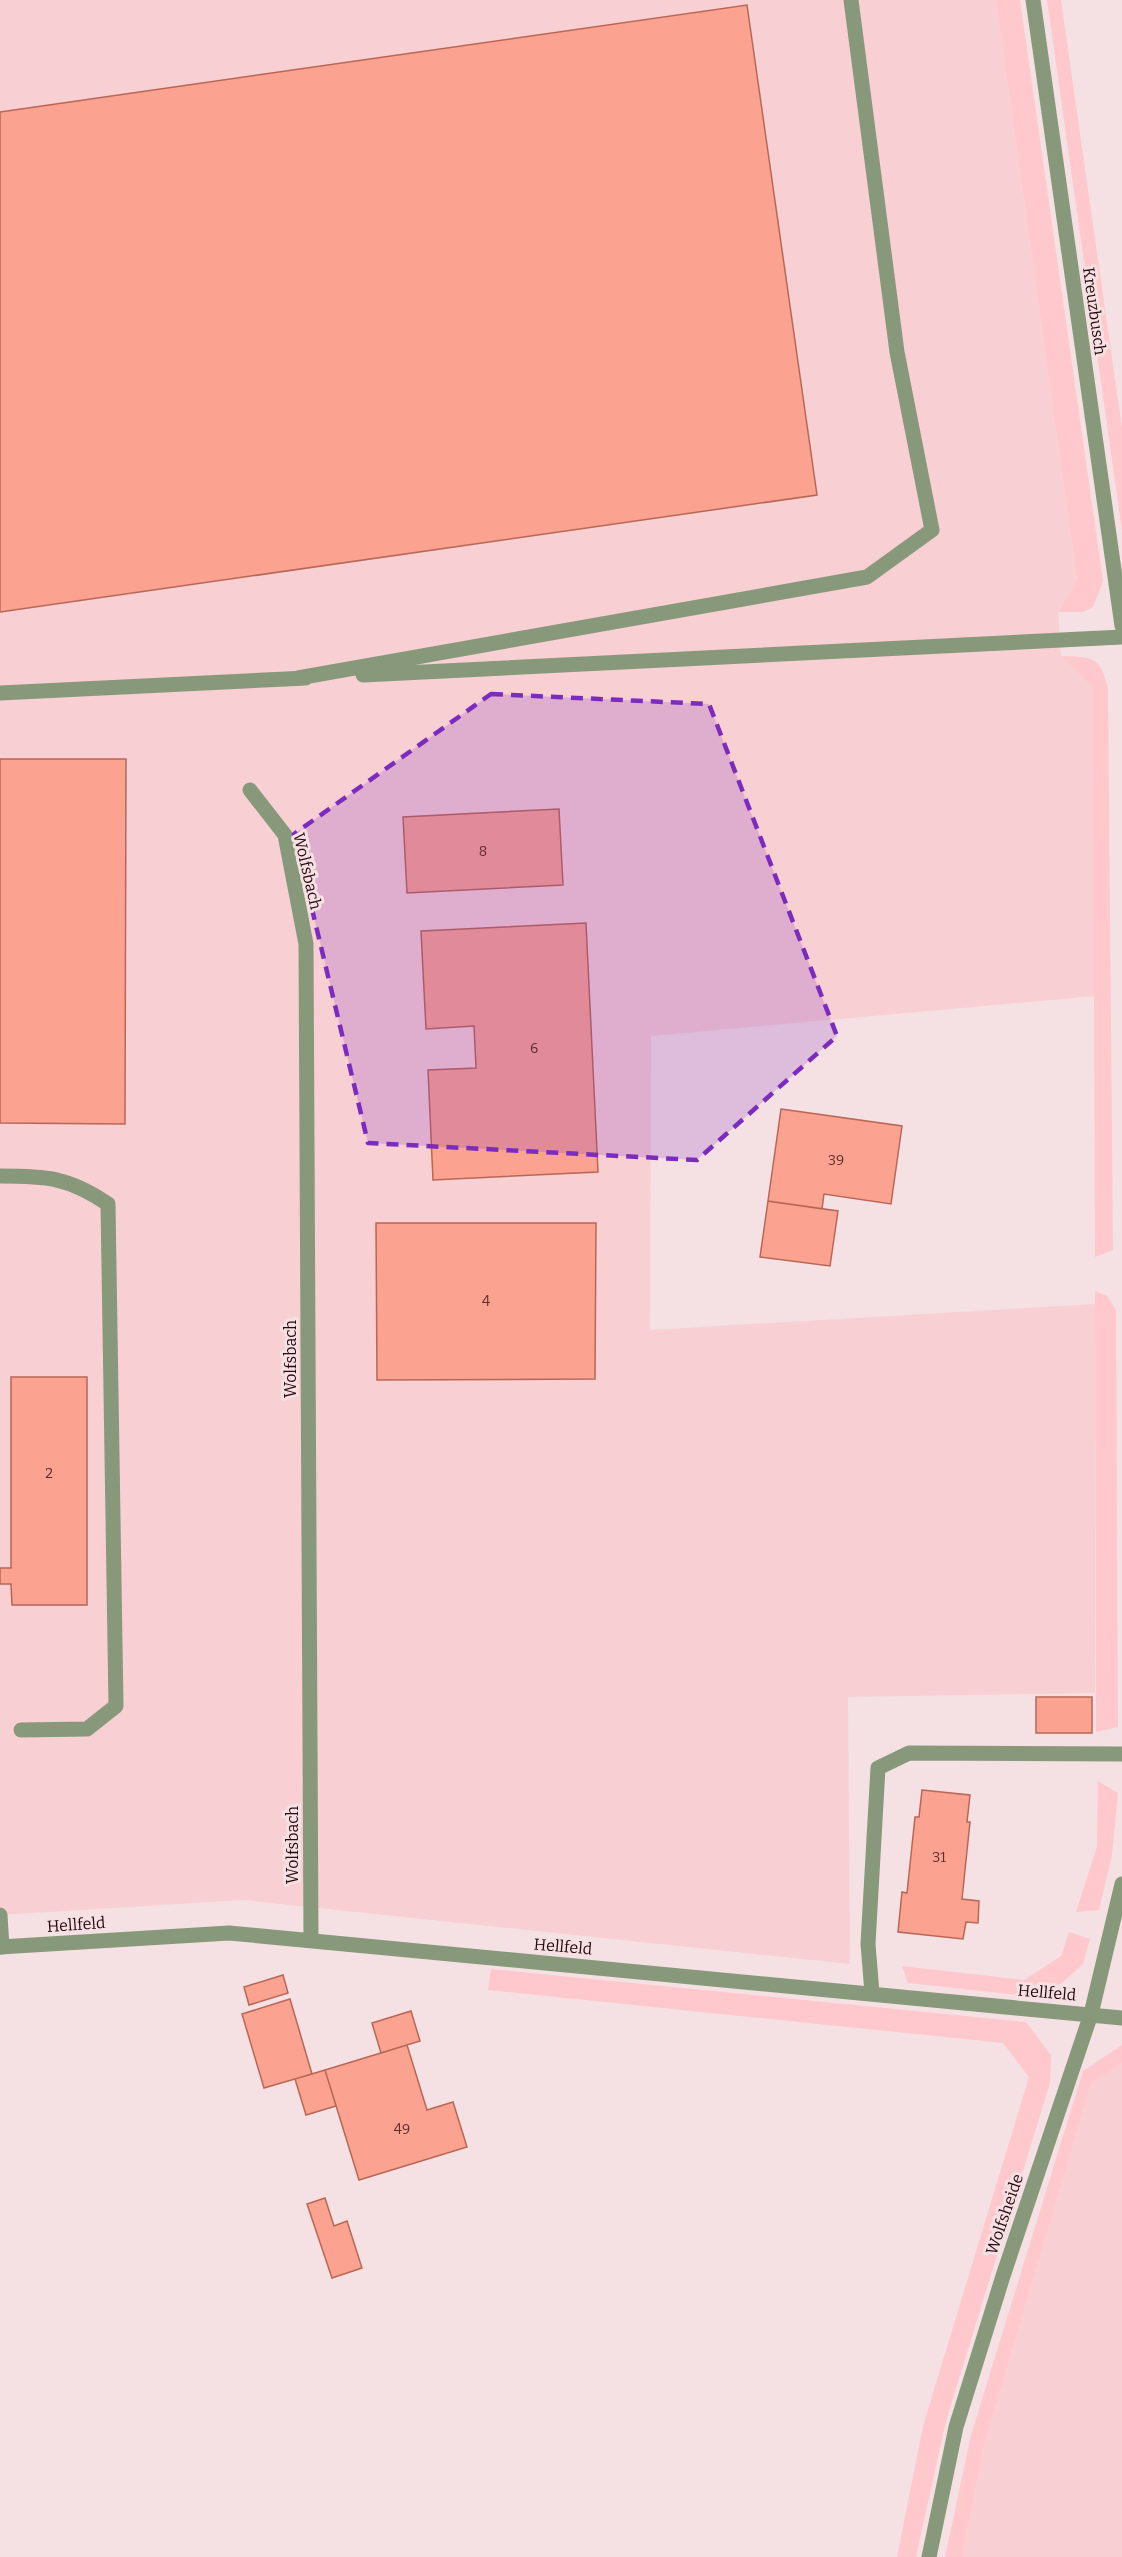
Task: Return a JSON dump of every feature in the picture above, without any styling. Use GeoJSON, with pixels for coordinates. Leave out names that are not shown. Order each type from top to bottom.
{"type":"FeatureCollection","features":[{"type":"Feature","properties":{"kind":"street"},"geometry":{"type":"LineString","coordinates":[[298,678],[867,577],[932,530],[897,352],[851,0]]}},
{"type":"Feature","properties":{"kind":"street","name":"Kreuzbusch"},"geometry":{"type":"LineString","coordinates":[[1033,0],[1122,626]]}},
{"type":"Feature","properties":{"kind":"street"},"geometry":{"type":"LineString","coordinates":[[0,693],[1122,637]]}},
{"type":"Feature","properties":{"kind":"street","name":"Wolfsbach"},"geometry":{"type":"LineString","coordinates":[[250,790],[285,835],[306,944],[311,1941]]}},
{"type":"Feature","properties":{"kind":"street"},"geometry":{"type":"LineString","coordinates":[[0,1176],[46,1176],[85,1188],[108,1204],[116,1706],[87,1729],[21,1730]]}},
{"type":"Feature","properties":{"kind":"street"},"geometry":{"type":"LineString","coordinates":[[872,1993],[868,1944],[878,1768],[909,1753],[1122,1754]]}},
{"type":"Feature","properties":{"kind":"street","name":"Wolfsheide"},"geometry":{"type":"LineString","coordinates":[[929,2557],[956,2427],[1003,2276],[1091,2014],[1122,1884]]}},
{"type":"Feature","properties":{"kind":"street"},"geometry":{"type":"LineString","coordinates":[[0,1915],[1,1947]]}},
{"type":"Feature","properties":{"kind":"street","name":"Hellfeld"},"geometry":{"type":"LineString","coordinates":[[1,1947],[229,1933],[1122,2018]]}},
{"type":"Feature","properties":{"kind":"highlighted area"},"geometry":{"type":"Polygon","coordinates":[[[491,694],[709,704],[837,1036],[697,1160],[368,1143],[294,834],[491,694]]]}},
{"type":"Feature","properties":{"kind":"shaded area"},"geometry":{"type":"Polygon","coordinates":[[[0,0],[996,0],[1077,580],[1058,612],[1061,656],[1093,686],[1096,996],[651,1036],[650,1330],[1095,1304],[1095,1693],[848,1697],[850,1964],[243,1900],[0,1915],[0,0]]]}},
{"type":"Feature","properties":{"kind":"shaded area"},"geometry":{"type":"Polygon","coordinates":[[[996,0],[1020,0],[1103,581],[1093,607],[1083,612],[1058,612],[1077,580],[996,0]]]}},
{"type":"Feature","properties":{"kind":"shaded area"},"geometry":{"type":"Polygon","coordinates":[[[1047,0],[1061,0],[1122,428],[1122,531],[1047,0]]]}},
{"type":"Feature","properties":{"kind":"shaded area"},"geometry":{"type":"Polygon","coordinates":[[[1061,656],[1093,660],[1102,670],[1108,688],[1113,1250],[1095,1257],[1093,687],[1061,656]]]}},
{"type":"Feature","properties":{"kind":"shaded area"},"geometry":{"type":"Polygon","coordinates":[[[1095,1291],[1107,1296],[1116,1310],[1118,1727],[1096,1732],[1095,1291]]]}},
{"type":"Feature","properties":{"kind":"shaded area"},"geometry":{"type":"Polygon","coordinates":[[[1098,1781],[1118,1793],[1112,1855],[1099,1910],[1076,1912],[1097,1846],[1098,1781]]]}},
{"type":"Feature","properties":{"kind":"shaded area"},"geometry":{"type":"Polygon","coordinates":[[[1069,1932],[1090,1939],[1083,1964],[1061,1984],[1026,1996],[908,1983],[902,1966],[1024,1980],[1061,1956],[1069,1932]]]}},
{"type":"Feature","properties":{"kind":"shaded area"},"geometry":{"type":"Polygon","coordinates":[[[491,1969],[1026,2022],[1051,2055],[1050,2083],[946,2421],[916,2557],[897,2557],[923,2426],[1029,2077],[1003,2043],[488,1990],[491,1969]]]}},
{"type":"Feature","properties":{"kind":"shaded area"},"geometry":{"type":"Polygon","coordinates":[[[1122,2045],[1122,2063],[1091,2084],[985,2442],[962,2557],[945,2557],[971,2435],[1083,2071],[1122,2045]]]}},
{"type":"Feature","properties":{"kind":"shaded area"},"geometry":{"type":"Polygon","coordinates":[[[1122,2063],[1122,2557],[962,2557],[985,2442],[1091,2084],[1122,2063]]]}},
{"type":"Feature","properties":{"kind":"building"},"geometry":{"type":"Polygon","coordinates":[[[747,5],[817,495],[0,612],[0,112],[747,5]]]}},
{"type":"Feature","properties":{"kind":"building"},"geometry":{"type":"Polygon","coordinates":[[[0,759],[126,759],[125,1124],[0,1123],[0,759]]]}},
{"type":"Feature","properties":{"kind":"building"},"geometry":{"type":"Polygon","coordinates":[[[559,809],[563,885],[407,893],[403,817],[559,809]]]}},
{"type":"Feature","properties":{"kind":"building"},"geometry":{"type":"Polygon","coordinates":[[[586,923],[598,1172],[433,1180],[428,1070],[476,1068],[474,1026],[426,1029],[421,931],[586,923]]]}},
{"type":"Feature","properties":{"kind":"building"},"geometry":{"type":"Polygon","coordinates":[[[781,1109],[902,1126],[891,1204],[824,1194],[822,1209],[768,1201],[781,1109]]]}},
{"type":"Feature","properties":{"kind":"building"},"geometry":{"type":"Polygon","coordinates":[[[768,1201],[838,1211],[830,1266],[760,1257],[768,1201]]]}},
{"type":"Feature","properties":{"kind":"building"},"geometry":{"type":"Polygon","coordinates":[[[376,1223],[596,1223],[595,1379],[377,1380],[376,1223]]]}},
{"type":"Feature","properties":{"kind":"building"},"geometry":{"type":"Polygon","coordinates":[[[11,1377],[87,1377],[87,1605],[12,1605],[11,1584],[0,1584],[0,1568],[11,1568],[11,1377]]]}},
{"type":"Feature","properties":{"kind":"building"},"geometry":{"type":"Polygon","coordinates":[[[1036,1697],[1092,1697],[1092,1733],[1036,1733],[1036,1697]]]}},
{"type":"Feature","properties":{"kind":"building"},"geometry":{"type":"Polygon","coordinates":[[[922,1790],[970,1795],[967,1822],[970,1822],[962,1899],[979,1901],[978,1923],[966,1922],[963,1939],[898,1932],[902,1892],[907,1893],[915,1817],[919,1817],[922,1790]]]}},
{"type":"Feature","properties":{"kind":"building"},"geometry":{"type":"Polygon","coordinates":[[[283,1975],[288,1993],[249,2005],[244,1987],[283,1975]]]}},
{"type":"Feature","properties":{"kind":"building"},"geometry":{"type":"Polygon","coordinates":[[[290,1999],[312,2074],[264,2088],[242,2014],[290,1999]]]}},
{"type":"Feature","properties":{"kind":"building"},"geometry":{"type":"Polygon","coordinates":[[[411,2011],[420,2041],[381,2053],[372,2023],[411,2011]]]}},
{"type":"Feature","properties":{"kind":"building"},"geometry":{"type":"Polygon","coordinates":[[[407,2045],[427,2110],[453,2102],[467,2147],[359,2180],[325,2070],[407,2045]]]}},
{"type":"Feature","properties":{"kind":"building"},"geometry":{"type":"Polygon","coordinates":[[[325,2070],[336,2106],[306,2115],[295,2079],[325,2070]]]}},
{"type":"Feature","properties":{"kind":"building"},"geometry":{"type":"Polygon","coordinates":[[[325,2198],[334,2226],[347,2221],[362,2268],[332,2278],[307,2204],[325,2198]]]}}]}
